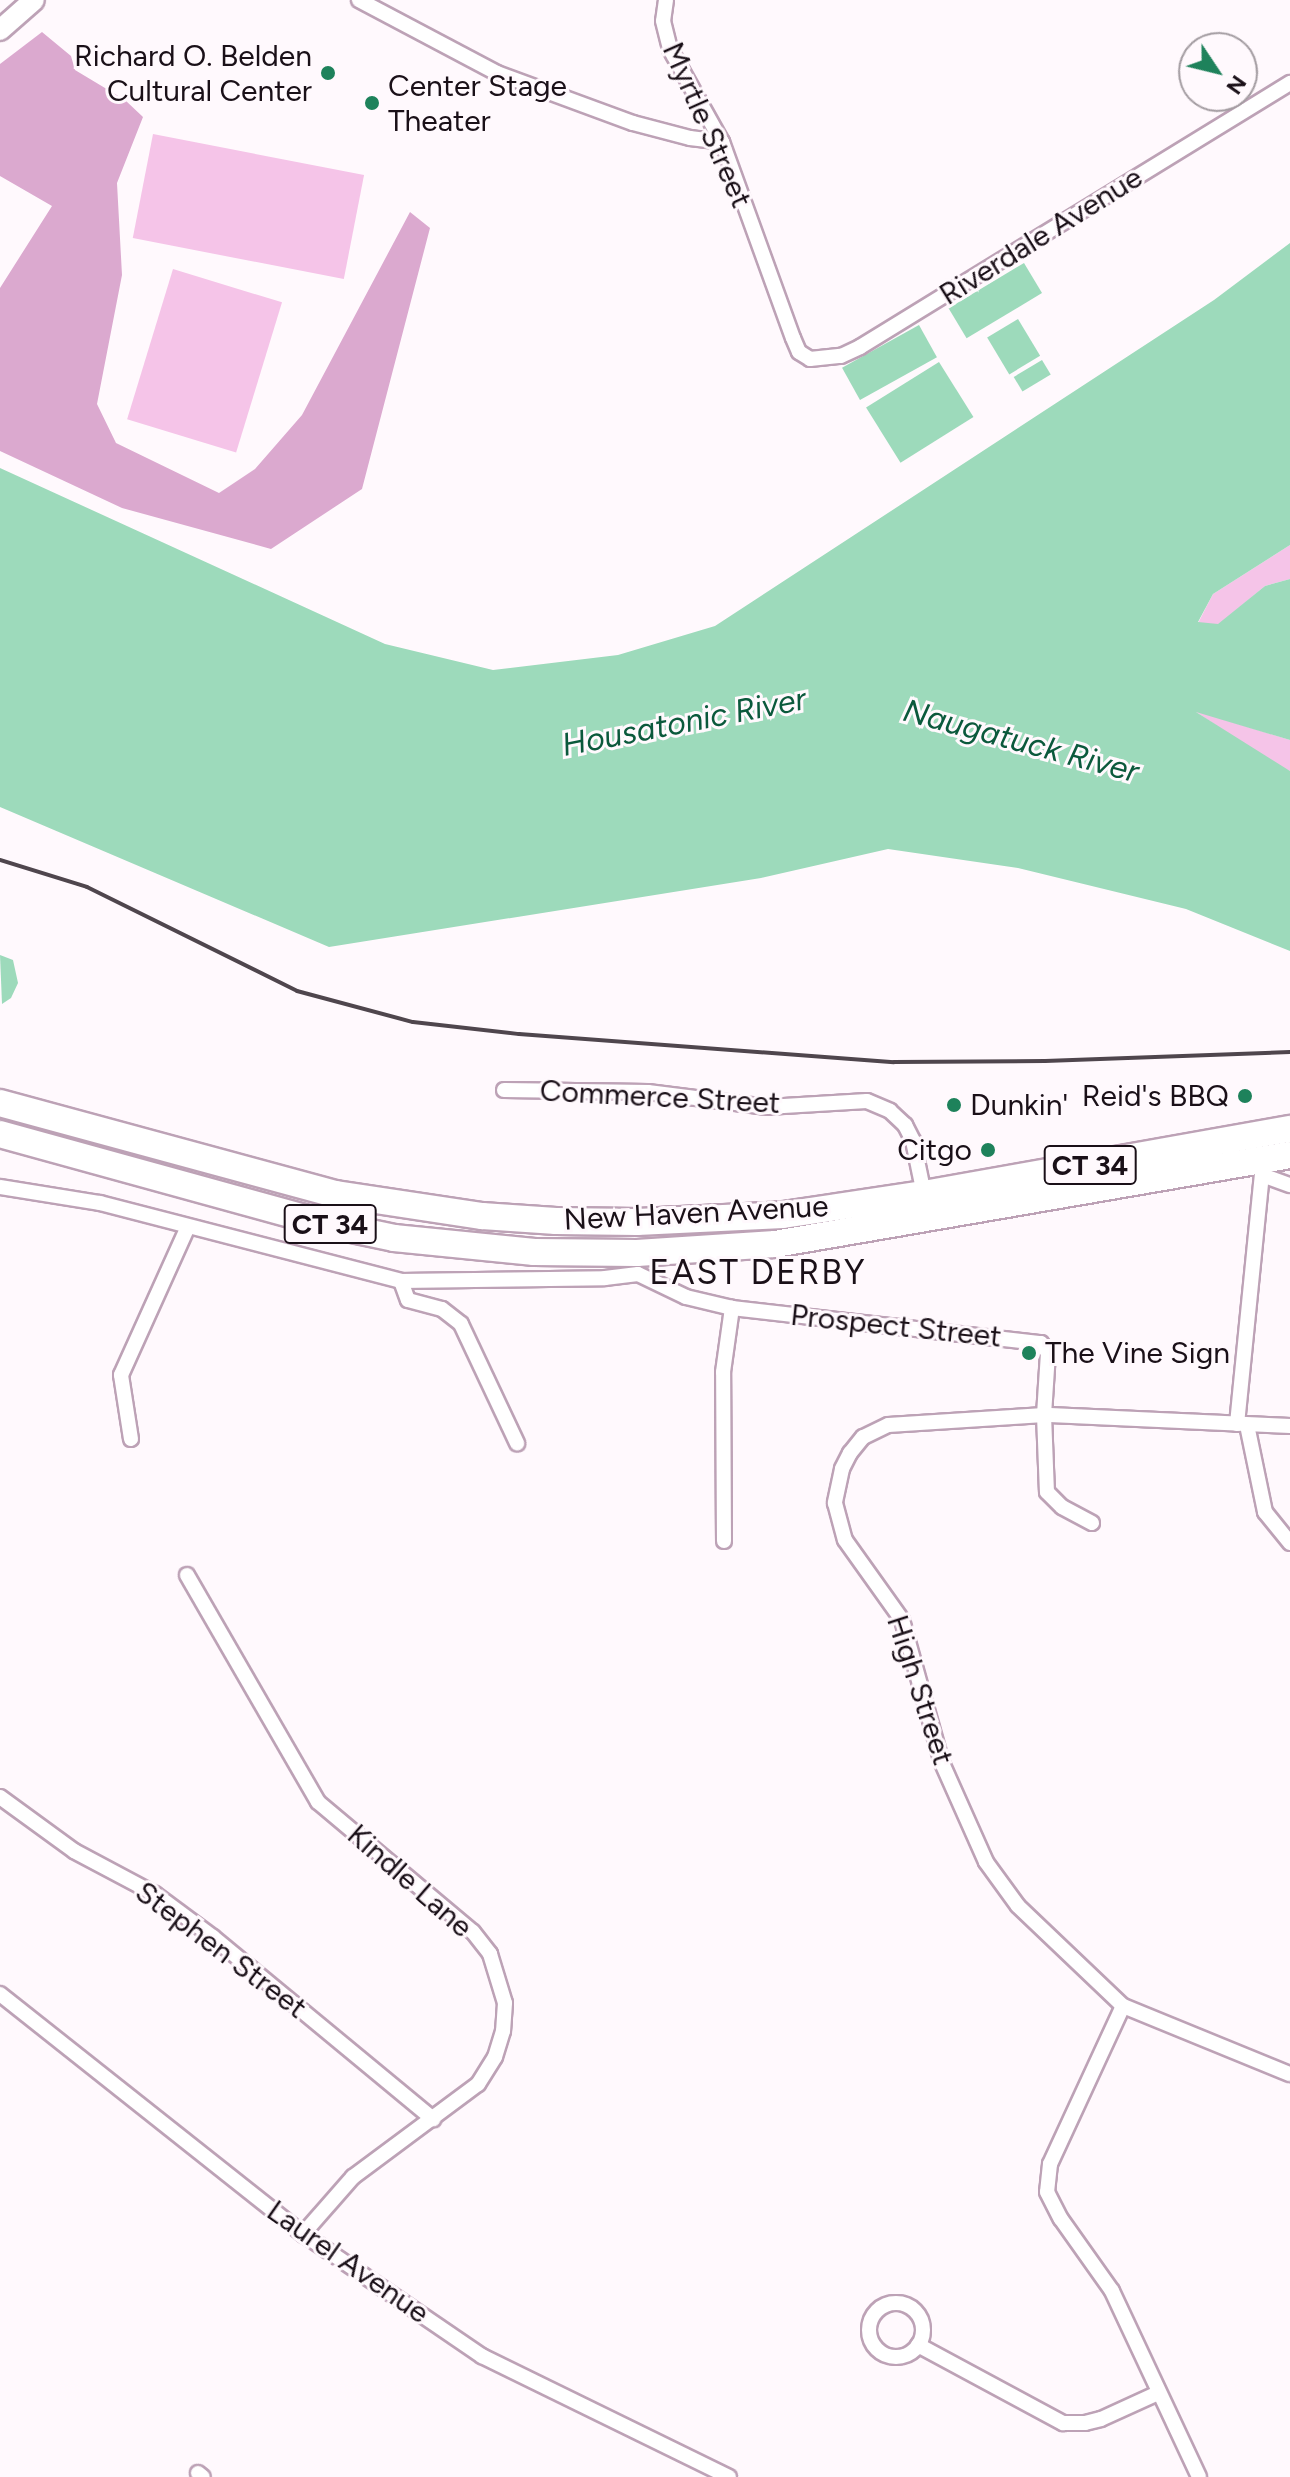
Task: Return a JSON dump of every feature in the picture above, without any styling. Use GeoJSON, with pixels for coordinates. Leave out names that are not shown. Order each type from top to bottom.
{"type":"FeatureCollection","features":[{"type":"Feature","properties":{"kind":"highway","name":"New Haven Avenue"},"geometry":{"type":"LineString","coordinates":[[0,1103],[350,1197],[482,1216],[637,1222],[926,1206],[1260,1157]]}},
{"type":"Feature","properties":{"kind":"highway"},"geometry":{"type":"LineString","coordinates":[[31,1143],[41,1114]]}},
{"type":"Feature","properties":{"kind":"highway","name":"CT 34"},"geometry":{"type":"LineString","coordinates":[[1260,1157],[1290,1129]]}},
{"type":"Feature","properties":{"kind":"highway","name":"New Haven Avenue"},"geometry":{"type":"LineString","coordinates":[[0,1134],[251,1205],[394,1238],[638,1263],[775,1244],[926,1206]]}},
{"type":"Feature","properties":{"kind":"highway","name":"CT 34"},"geometry":{"type":"LineString","coordinates":[[1260,1157],[1290,1155]]}},
{"type":"Feature","properties":{"kind":"main road"},"geometry":{"type":"LineString","coordinates":[[0,30],[31,1]]}},
{"type":"Feature","properties":{"kind":"street"},"geometry":{"type":"LineString","coordinates":[[359,0],[525,83],[633,123],[690,138],[722,142]]}},
{"type":"Feature","properties":{"kind":"street","name":"Myrtle Street"},"geometry":{"type":"LineString","coordinates":[[666,0],[663,21],[670,49],[722,142],[793,338]]}},
{"type":"Feature","properties":{"kind":"street","name":"Riverdale Avenue"},"geometry":{"type":"LineString","coordinates":[[793,338],[799,352],[810,359],[841,356],[860,347],[1290,83]]}},
{"type":"Feature","properties":{"kind":"street","name":"Commerce Street"},"geometry":{"type":"LineString","coordinates":[[504,1090],[648,1092],[767,1107],[867,1101],[890,1111],[905,1125],[913,1141],[926,1206]]}},
{"type":"Feature","properties":{"kind":"street"},"geometry":{"type":"LineString","coordinates":[[1260,1157],[1290,1185]]}},
{"type":"Feature","properties":{"kind":"street"},"geometry":{"type":"LineString","coordinates":[[1260,1157],[1242,1425],[1265,1512],[1290,1543]]}},
{"type":"Feature","properties":{"kind":"street"},"geometry":{"type":"LineString","coordinates":[[0,1187],[100,1203],[187,1229],[401,1281],[605,1278],[638,1263],[637,1222]]}},
{"type":"Feature","properties":{"kind":"street"},"geometry":{"type":"LineString","coordinates":[[131,1439],[121,1375],[187,1229]]}},
{"type":"Feature","properties":{"kind":"street","name":"Prospect Street"},"geometry":{"type":"LineString","coordinates":[[638,1263],[686,1297],[732,1308],[1035,1340],[1046,1347],[1048,1353],[1044,1415],[1047,1492],[1062,1507],[1092,1523]]}},
{"type":"Feature","properties":{"kind":"street"},"geometry":{"type":"LineString","coordinates":[[401,1281],[408,1300],[442,1309],[461,1324],[517,1443]]}},
{"type":"Feature","properties":{"kind":"street"},"geometry":{"type":"LineString","coordinates":[[724,1541],[723,1372],[732,1308]]}},
{"type":"Feature","properties":{"kind":"street","name":"High Street"},"geometry":{"type":"LineString","coordinates":[[1290,1426],[1044,1415],[900,1423],[876,1429],[856,1444],[842,1469],[837,1515],[852,1552],[902,1620],[942,1763],[986,1862],[1018,1906],[1123,2006],[1290,2074]]}},
{"type":"Feature","properties":{"kind":"street","name":"Kindle Lane"},"geometry":{"type":"LineString","coordinates":[[187,1575],[318,1802],[473,1932],[490,1954],[505,2003],[503,2031],[495,2057],[478,2084],[353,2177],[303,2234]]}},
{"type":"Feature","properties":{"kind":"street","name":"Stephen Street"},"geometry":{"type":"LineString","coordinates":[[0,1797],[74,1851],[155,1894],[190,1920],[433,2119]]}},
{"type":"Feature","properties":{"kind":"street","name":"Laurel Avenue"},"geometry":{"type":"LineString","coordinates":[[0,1994],[303,2234],[482,2356],[729,2477]]}},
{"type":"Feature","properties":{"kind":"street"},"geometry":{"type":"LineString","coordinates":[[1123,2006],[1050,2164],[1047,2192],[1061,2219],[1112,2291],[1199,2477]]}},
{"type":"Feature","properties":{"kind":"street"},"geometry":{"type":"LineString","coordinates":[[918,2345],[1063,2423],[1101,2419],[1158,2393]]}},
{"type":"Feature","properties":{"kind":"shaded area"},"geometry":{"type":"Polygon","coordinates":[[[42,32],[71,56],[75,70],[125,100],[143,117],[117,183],[122,275],[97,404],[116,443],[219,493],[255,469],[302,415],[410,212],[430,228],[362,489],[271,549],[122,508],[0,451],[0,288],[52,206],[0,176],[0,64],[42,32]]]}},
{"type":"Feature","properties":{"kind":"shaded area"},"geometry":{"type":"Polygon","coordinates":[[[153,134],[364,175],[344,279],[133,238],[153,134]]]}},
{"type":"Feature","properties":{"kind":"shaded area"},"geometry":{"type":"Polygon","coordinates":[[[173,269],[282,302],[236,452],[127,419],[173,269]]]}},
{"type":"Feature","properties":{"kind":"shaded area"},"geometry":{"type":"Polygon","coordinates":[[[1290,545],[1290,579],[1265,586],[1218,625],[1198,623],[1213,594],[1290,545]]]}},
{"type":"Feature","properties":{"kind":"shaded area"},"geometry":{"type":"Polygon","coordinates":[[[1193,710],[1290,740],[1290,771],[1278,766],[1193,710]]]}},
{"type":"Feature","properties":{"kind":"water"},"geometry":{"type":"Polygon","coordinates":[[[1290,243],[1290,545],[1213,594],[1198,622],[1218,624],[1265,586],[1290,579],[1290,740],[1196,712],[1290,771],[1290,951],[1186,909],[1018,868],[888,849],[761,878],[329,947],[0,807],[0,468],[385,644],[493,670],[618,655],[715,626],[1214,300],[1290,243]]]}},
{"type":"Feature","properties":{"kind":"water"},"geometry":{"type":"Polygon","coordinates":[[[1024,263],[1042,293],[967,338],[949,308],[1024,263]]]}},
{"type":"Feature","properties":{"kind":"water"},"geometry":{"type":"Polygon","coordinates":[[[1018,319],[1040,356],[1009,374],[987,338],[1018,319]]]}},
{"type":"Feature","properties":{"kind":"water"},"geometry":{"type":"Polygon","coordinates":[[[919,325],[937,357],[860,400],[842,368],[919,325]]]}},
{"type":"Feature","properties":{"kind":"water"},"geometry":{"type":"Polygon","coordinates":[[[1042,360],[1051,375],[1022,392],[1014,377],[1042,360]]]}},
{"type":"Feature","properties":{"kind":"water"},"geometry":{"type":"Polygon","coordinates":[[[939,362],[973,417],[901,463],[866,408],[939,362]]]}},
{"type":"Feature","properties":{"kind":"water"},"geometry":{"type":"Polygon","coordinates":[[[0,955],[13,960],[18,983],[11,998],[2,1004],[0,955]]]}},
{"type":"Feature","properties":{"kind":"railway"},"geometry":{"type":"LineString","coordinates":[[0,860],[87,887],[297,991],[413,1022],[519,1034],[894,1062],[1045,1061],[1290,1052]]}},
{"type":"Feature","properties":{"kind":"place","name":"Richard O. Belden Cultural Center"},"geometry":{"type":"Point","coordinates":[328,73]}},
{"type":"Feature","properties":{"kind":"place","name":"Center Stage Theater"},"geometry":{"type":"Point","coordinates":[372,103]}},
{"type":"Feature","properties":{"kind":"place","name":"Reid's BBQ"},"geometry":{"type":"Point","coordinates":[1245,1096]}},
{"type":"Feature","properties":{"kind":"place","name":"Dunkin'"},"geometry":{"type":"Point","coordinates":[954,1105]}},
{"type":"Feature","properties":{"kind":"place","name":"Citgo"},"geometry":{"type":"Point","coordinates":[988,1150]}},
{"type":"Feature","properties":{"kind":"place","name":"The Vine Sign"},"geometry":{"type":"Point","coordinates":[1029,1353]}},
{"type":"Feature","properties":{"kind":"district","name":"EAST DERBY"},"geometry":{"type":"Point","coordinates":[758,1273]}},
{"type":"Feature","properties":{"kind":"water label","name":"Housatonic River"},"geometry":{"type":"Point","coordinates":[684,722]}},
{"type":"Feature","properties":{"kind":"water label","name":"Naugatuck River"},"geometry":{"type":"Point","coordinates":[1021,741]}}]}
